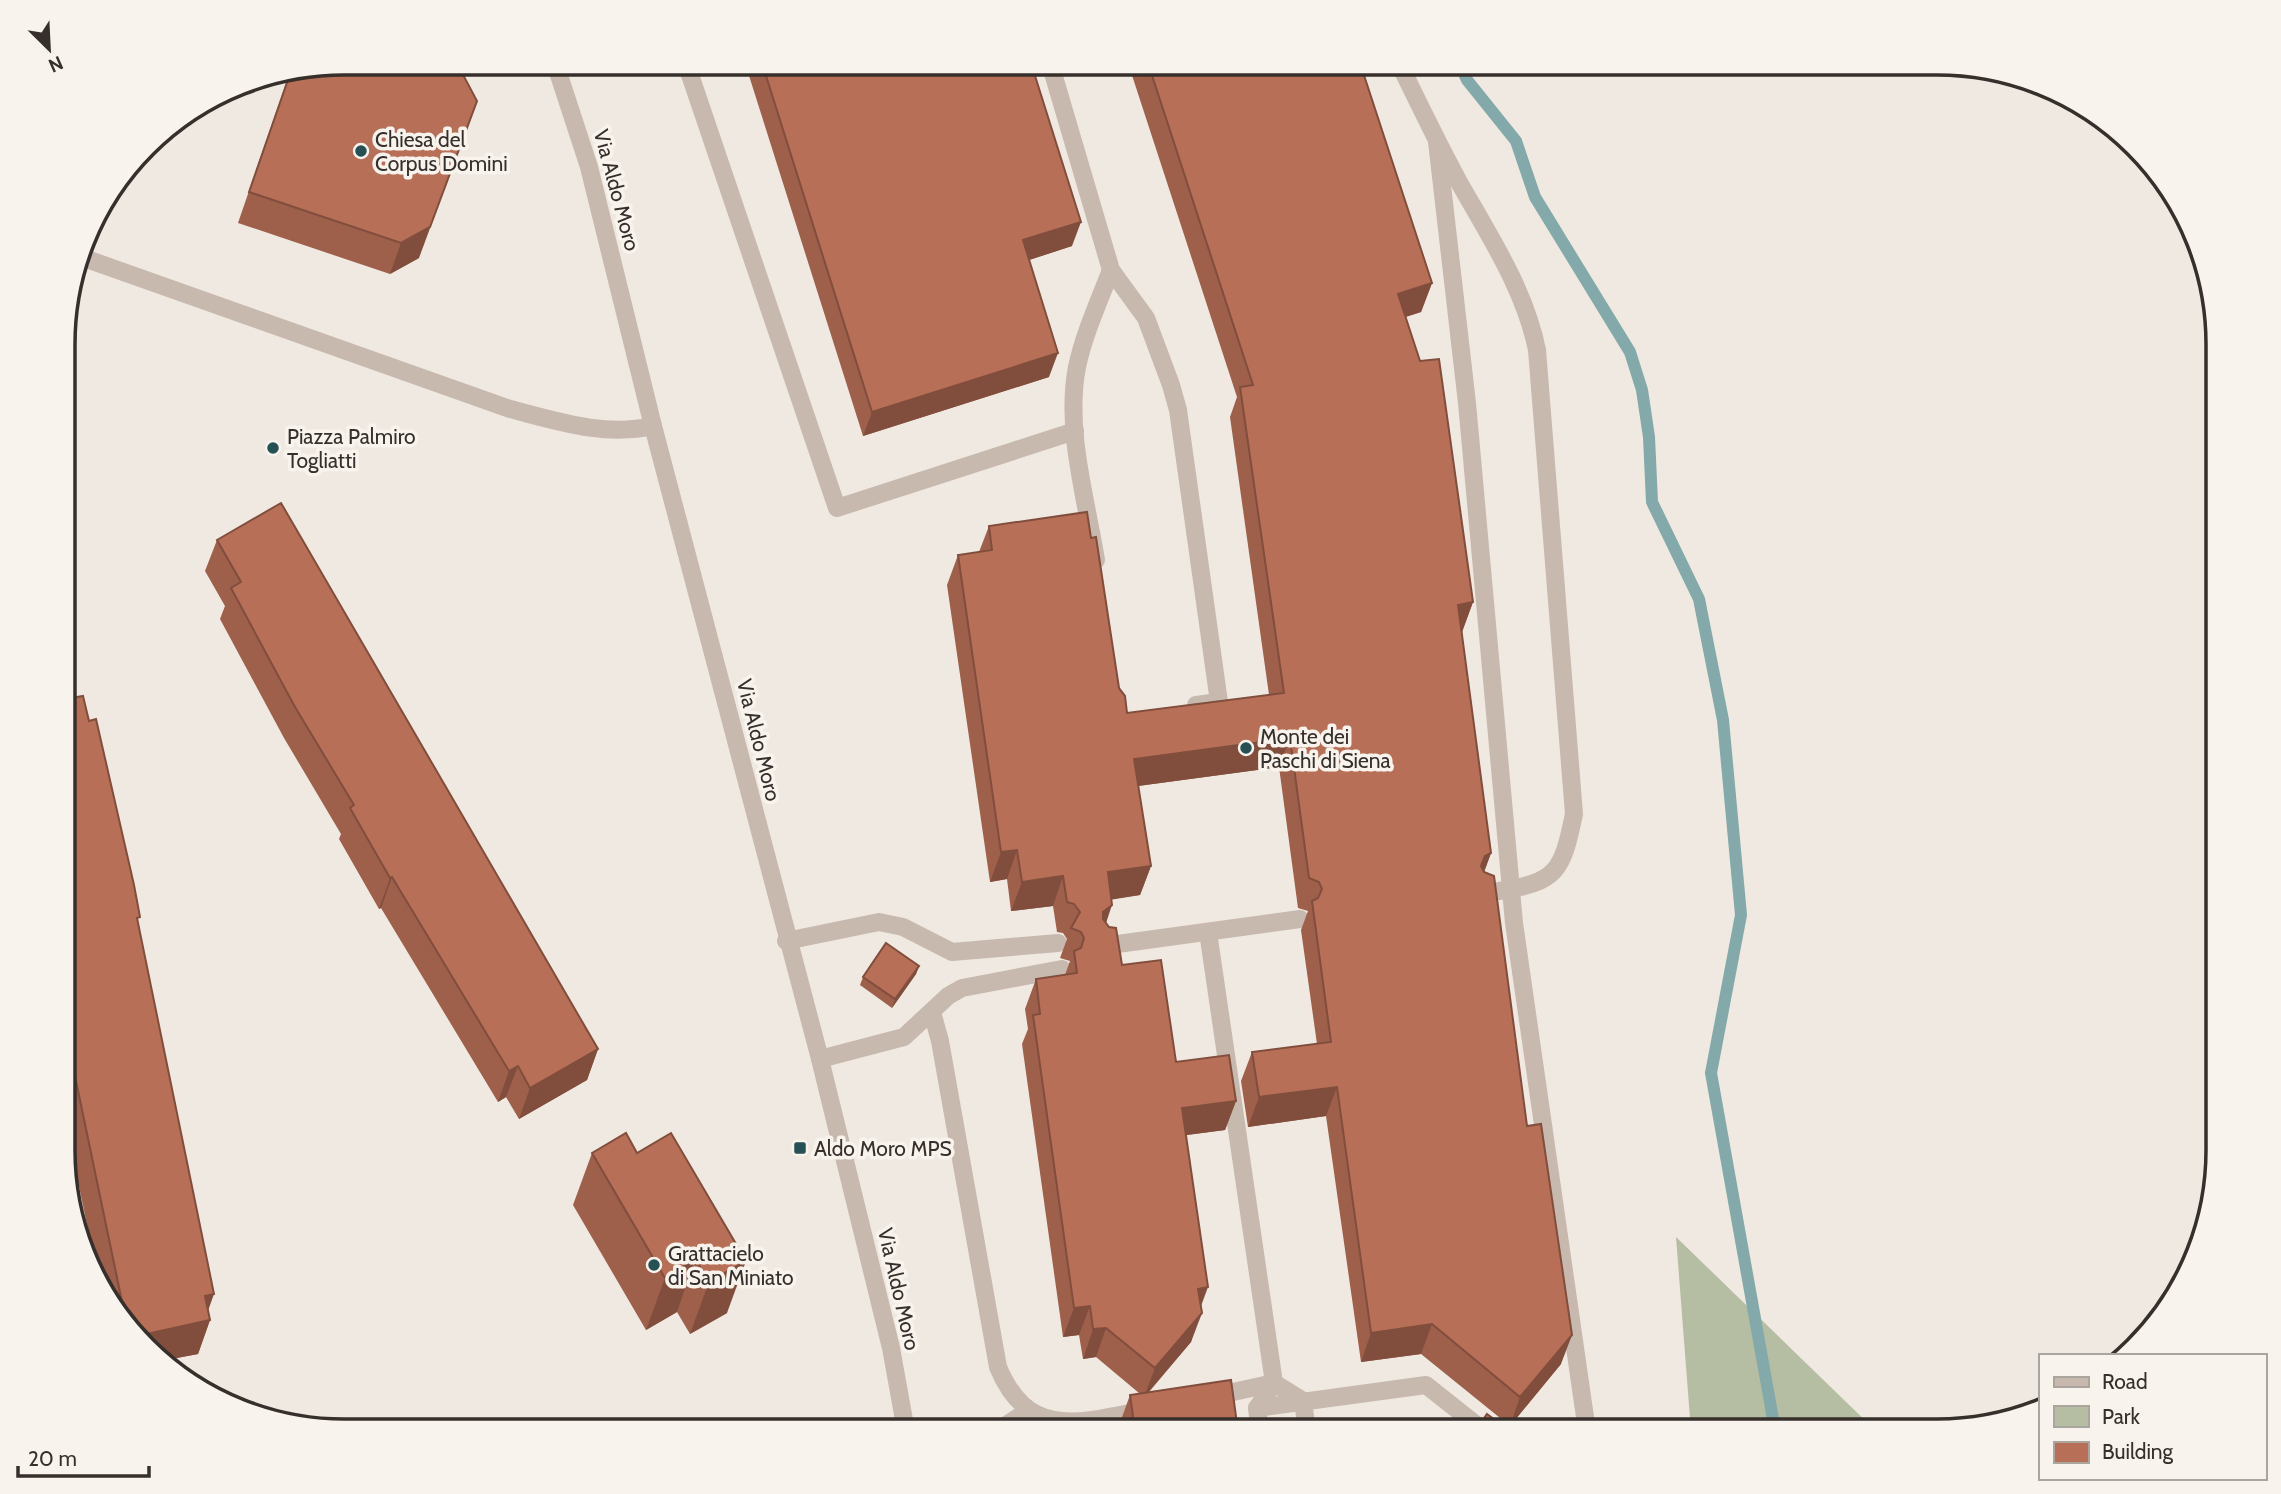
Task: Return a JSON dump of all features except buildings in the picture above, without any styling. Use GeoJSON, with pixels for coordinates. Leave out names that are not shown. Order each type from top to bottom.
{"type":"FeatureCollection","features":[{"type":"Feature","properties":{"kind":"street","name":"Via Aldo Moro"},"geometry":{"type":"LineString","coordinates":[[559,75],[589,167],[786,941],[820,1059],[891,1348],[904,1419]]}},
{"type":"Feature","properties":{"kind":"street"},"geometry":{"type":"LineString","coordinates":[[690,75],[837,508],[1075,431]]}},
{"type":"Feature","properties":{"kind":"street"},"geometry":{"type":"LineString","coordinates":[[1054,75],[1111,270],[1146,318],[1160,348],[1178,410],[1219,702],[1181,707]]}},
{"type":"Feature","properties":{"kind":"street"},"geometry":{"type":"LineString","coordinates":[[1405,75],[1437,142],[1510,274],[1532,326],[1537,349],[1574,814],[1568,844],[1551,874],[1541,883],[1482,894]]}},
{"type":"Feature","properties":{"kind":"street"},"geometry":{"type":"LineString","coordinates":[[1437,142],[1467,403],[1510,890],[1585,1419]]}},
{"type":"Feature","properties":{"kind":"street"},"geometry":{"type":"LineString","coordinates":[[89,260],[510,409],[569,425],[604,430],[627,432],[653,426]]}},
{"type":"Feature","properties":{"kind":"street"},"geometry":{"type":"LineString","coordinates":[[1100,584],[1075,431],[1077,368],[1111,270]]}},
{"type":"Feature","properties":{"kind":"street"},"geometry":{"type":"LineString","coordinates":[[1103,946],[1300,919]]}},
{"type":"Feature","properties":{"kind":"street"},"geometry":{"type":"LineString","coordinates":[[786,941],[879,922],[903,927],[952,952],[1058,943]]}},
{"type":"Feature","properties":{"kind":"street"},"geometry":{"type":"LineString","coordinates":[[1208,932],[1274,1383],[1257,1408],[1258,1419]]}},
{"type":"Feature","properties":{"kind":"street"},"geometry":{"type":"LineString","coordinates":[[820,1059],[904,1037],[948,996],[962,988],[1062,969]]}},
{"type":"Feature","properties":{"kind":"street"},"geometry":{"type":"LineString","coordinates":[[932,1012],[940,1041],[998,1367],[1006,1388],[1028,1411],[1043,1419]]}},
{"type":"Feature","properties":{"kind":"street"},"geometry":{"type":"LineString","coordinates":[[1197,1399],[1274,1383],[1303,1401]]}},
{"type":"Feature","properties":{"kind":"street"},"geometry":{"type":"LineString","coordinates":[[1257,1408],[1426,1385],[1469,1419]]}},
{"type":"Feature","properties":{"kind":"street"},"geometry":{"type":"LineString","coordinates":[[1303,1401],[1305,1419]]}},
{"type":"Feature","properties":{"kind":"street"},"geometry":{"type":"LineString","coordinates":[[1099,1419],[1157,1407]]}},
{"type":"Feature","properties":{"kind":"street"},"geometry":{"type":"LineString","coordinates":[[1016,1419],[1028,1411]]}},
{"type":"Feature","properties":{"kind":"green space"},"geometry":{"type":"Polygon","coordinates":[[[1676,1237],[1864,1419],[1690,1419],[1676,1237]]]}},
{"type":"Feature","properties":{"kind":"waterway"},"geometry":{"type":"LineString","coordinates":[[1465,75],[1516,141],[1535,197],[1630,352],[1642,390],[1649,437],[1652,502],[1699,599],[1723,720],[1741,915],[1711,1073],[1773,1419]]}},
{"type":"Feature","properties":{"kind":"place","name":"Chiesa del Corpus Domini"},"geometry":{"type":"Point","coordinates":[361,151]}},
{"type":"Feature","properties":{"kind":"place","name":"Piazza Palmiro Togliatti"},"geometry":{"type":"Point","coordinates":[273,448]}},
{"type":"Feature","properties":{"kind":"place","name":"Monte dei Paschi di Siena"},"geometry":{"type":"Point","coordinates":[1246,748]}},
{"type":"Feature","properties":{"kind":"place","name":"Aldo Moro MPS"},"geometry":{"type":"Point","coordinates":[800,1148]}},
{"type":"Feature","properties":{"kind":"place","name":"Grattacielo di San Miniato"},"geometry":{"type":"Point","coordinates":[654,1265]}}]}
